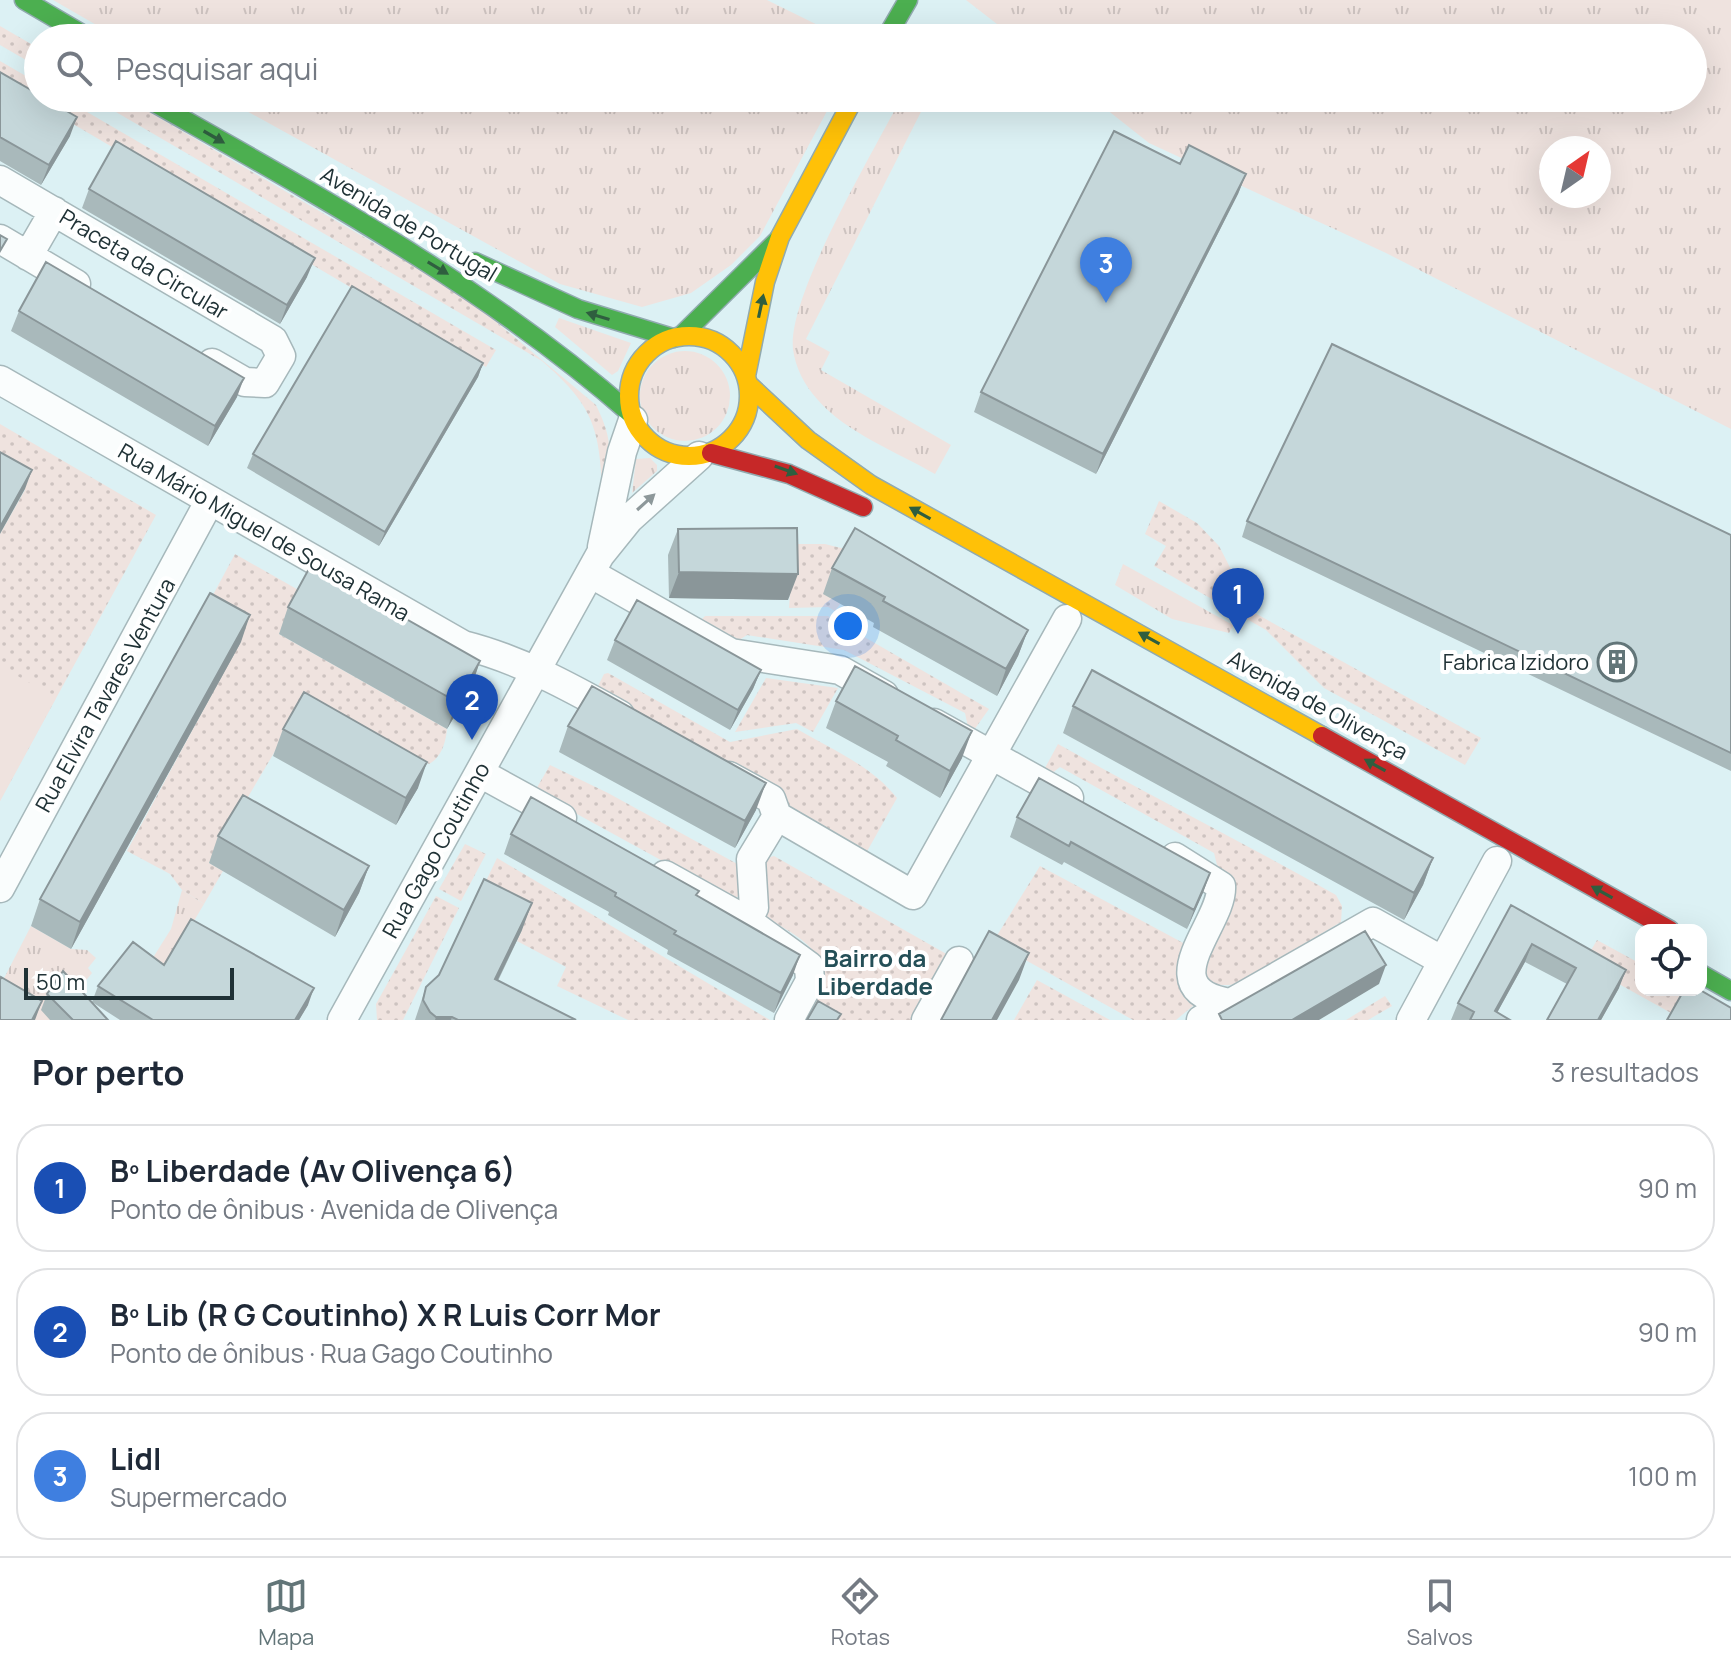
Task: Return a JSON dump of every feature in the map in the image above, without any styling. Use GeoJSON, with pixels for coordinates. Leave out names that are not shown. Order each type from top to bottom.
{"type":"FeatureCollection","features":[{"type":"Feature","properties":{"kind":"main road"},"geometry":{"type":"LineString","coordinates":[[24,0],[65,24]]}},
{"type":"Feature","properties":{"kind":"main road"},"geometry":{"type":"LineString","coordinates":[[894,24],[908,0]]}},
{"type":"Feature","properties":{"kind":"main road","name":"Avenida de Portugal"},"geometry":{"type":"LineString","coordinates":[[170,112],[499,306],[573,361],[632,417]]}},
{"type":"Feature","properties":{"kind":"main road"},"geometry":{"type":"LineString","coordinates":[[705,454],[726,445],[746,418],[747,380],[765,282],[780,237],[847,112]]}},
{"type":"Feature","properties":{"kind":"main road"},"geometry":{"type":"LineString","coordinates":[[780,237],[677,337],[656,346],[642,359],[632,375],[628,395],[632,417],[644,437],[660,449],[679,456],[705,454],[764,462],[792,472],[875,514]]}},
{"type":"Feature","properties":{"kind":"main road","name":"Avenida de Portugal"},"geometry":{"type":"LineString","coordinates":[[458,251],[557,301],[677,337]]}},
{"type":"Feature","properties":{"kind":"main road"},"geometry":{"type":"LineString","coordinates":[[677,337],[701,337],[720,345],[736,358],[747,380]]}},
{"type":"Feature","properties":{"kind":"main road","name":"Avenida de Olivença"},"geometry":{"type":"LineString","coordinates":[[747,380],[808,440],[871,485],[1659,924]]}},
{"type":"Feature","properties":{"kind":"main road"},"geometry":{"type":"LineString","coordinates":[[1707,977],[1731,991]]}},
{"type":"Feature","properties":{"kind":"street","name":"Praceta da Circular"},"geometry":{"type":"LineString","coordinates":[[0,180],[273,340],[281,356],[265,383],[245,382],[191,350]]}},
{"type":"Feature","properties":{"kind":"street"},"geometry":{"type":"LineString","coordinates":[[28,256],[54,211]]}},
{"type":"Feature","properties":{"kind":"street"},"geometry":{"type":"LineString","coordinates":[[0,239],[96,295]]}},
{"type":"Feature","properties":{"kind":"street","name":"Rua Mário Miguel de Sousa Rama"},"geometry":{"type":"LineString","coordinates":[[0,380],[463,645],[493,652],[589,697],[641,726]]}},
{"type":"Feature","properties":{"kind":"street","name":"Rua Gago Coutinho"},"geometry":{"type":"LineString","coordinates":[[595,564],[632,417]]}},
{"type":"Feature","properties":{"kind":"street","name":"Rua Gago Coutinho"},"geometry":{"type":"LineString","coordinates":[[342,1020],[595,564],[629,519],[705,454]]}},
{"type":"Feature","properties":{"kind":"street","name":"Rua Elvira Tavares Ventura"},"geometry":{"type":"LineString","coordinates":[[0,888],[209,502]]}},
{"type":"Feature","properties":{"kind":"street"},"geometry":{"type":"LineString","coordinates":[[595,564],[731,653],[840,670],[1092,811]]}},
{"type":"Feature","properties":{"kind":"street"},"geometry":{"type":"LineString","coordinates":[[706,763],[771,799],[777,816],[913,895],[1066,619]]}},
{"type":"Feature","properties":{"kind":"street"},"geometry":{"type":"LineString","coordinates":[[480,773],[584,830]]}},
{"type":"Feature","properties":{"kind":"street"},"geometry":{"type":"LineString","coordinates":[[746,920],[754,908],[751,859],[777,816]]}},
{"type":"Feature","properties":{"kind":"street"},"geometry":{"type":"LineString","coordinates":[[1145,840],[1221,886],[1222,899],[1191,957],[1195,982],[1211,999],[1230,1003]]}},
{"type":"Feature","properties":{"kind":"street"},"geometry":{"type":"LineString","coordinates":[[638,860],[746,920],[809,966],[810,981],[789,1020]]}},
{"type":"Feature","properties":{"kind":"street"},"geometry":{"type":"LineString","coordinates":[[1411,1020],[1497,860]]}},
{"type":"Feature","properties":{"kind":"street"},"geometry":{"type":"LineString","coordinates":[[1201,1020],[1373,922],[1443,961]]}},
{"type":"Feature","properties":{"kind":"street"},"geometry":{"type":"LineString","coordinates":[[926,1020],[959,961]]}},
{"type":"Feature","properties":{"kind":"green space"},"geometry":{"type":"Polygon","coordinates":[[[53,0],[767,0],[816,24],[95,24],[53,0]]]}},
{"type":"Feature","properties":{"kind":"green space"},"geometry":{"type":"Polygon","coordinates":[[[966,0],[1731,0],[1731,429],[1386,253],[1149,143],[1110,112],[1707,112],[1707,24],[997,24],[966,0]]]}},
{"type":"Feature","properties":{"kind":"green space"},"geometry":{"type":"Polygon","coordinates":[[[0,26],[24,40],[24,59],[0,45],[0,26]]]}},
{"type":"Feature","properties":{"kind":"green space"},"geometry":{"type":"Polygon","coordinates":[[[0,61],[24,75],[24,95],[0,81],[0,61]]]}},
{"type":"Feature","properties":{"kind":"green space"},"geometry":{"type":"Polygon","coordinates":[[[53,112],[87,112],[496,350],[486,367],[53,112]]]}},
{"type":"Feature","properties":{"kind":"green space"},"geometry":{"type":"Polygon","coordinates":[[[116,112],[149,112],[465,296],[596,405],[606,428],[609,447],[602,489],[599,448],[589,417],[582,403],[542,361],[116,112]]]}},
{"type":"Feature","properties":{"kind":"green space"},"geometry":{"type":"Polygon","coordinates":[[[248,112],[826,112],[760,236],[731,265],[691,293],[642,307],[560,284],[248,112]]]}},
{"type":"Feature","properties":{"kind":"green space"},"geometry":{"type":"Polygon","coordinates":[[[893,112],[921,112],[806,339],[830,352],[821,370],[951,445],[935,474],[842,422],[813,394],[796,363],[793,349],[795,325],[804,295],[817,260],[893,112]]]}},
{"type":"Feature","properties":{"kind":"green space"},"geometry":{"type":"Polygon","coordinates":[[[559,318],[631,343],[618,371],[612,375],[555,327],[559,318]]]}},
{"type":"Feature","properties":{"kind":"green space"},"geometry":{"type":"Polygon","coordinates":[[[685,351],[702,354],[717,364],[727,379],[730,396],[727,413],[717,428],[702,438],[685,441],[668,438],[653,428],[643,413],[640,396],[643,379],[653,364],[668,354],[685,351]]]}},
{"type":"Feature","properties":{"kind":"green space"},"geometry":{"type":"Polygon","coordinates":[[[0,424],[156,515],[0,801],[0,534],[25,490],[0,476],[0,424]]]}},
{"type":"Feature","properties":{"kind":"green space"},"geometry":{"type":"Polygon","coordinates":[[[650,458],[657,465],[657,471],[632,493],[636,459],[650,458]]]}},
{"type":"Feature","properties":{"kind":"green space"},"geometry":{"type":"Polygon","coordinates":[[[1159,501],[1197,523],[1219,546],[1253,612],[1481,738],[1465,765],[1324,688],[1266,630],[1154,566],[1166,546],[1145,534],[1159,501]]]}},
{"type":"Feature","properties":{"kind":"green space"},"geometry":{"type":"Polygon","coordinates":[[[793,544],[825,544],[845,549],[840,604],[835,611],[828,607],[789,608],[793,544]]]}},
{"type":"Feature","properties":{"kind":"green space"},"geometry":{"type":"Polygon","coordinates":[[[235,554],[302,592],[279,634],[447,729],[442,749],[429,764],[314,699],[294,719],[209,863],[223,871],[204,904],[182,890],[170,874],[127,851],[240,642],[200,619],[235,554]]]}},
{"type":"Feature","properties":{"kind":"green space"},"geometry":{"type":"Polygon","coordinates":[[[1123,564],[1233,625],[1229,633],[1172,619],[1115,585],[1123,564]]]}},
{"type":"Feature","properties":{"kind":"green space"},"geometry":{"type":"Polygon","coordinates":[[[705,616],[828,616],[989,709],[974,730],[968,727],[965,713],[844,650],[747,635],[736,642],[697,624],[705,616]]]}},
{"type":"Feature","properties":{"kind":"green space"},"geometry":{"type":"Polygon","coordinates":[[[0,666],[56,698],[0,801],[0,666]]]}},
{"type":"Feature","properties":{"kind":"green space"},"geometry":{"type":"Polygon","coordinates":[[[608,673],[730,742],[797,729],[863,767],[897,798],[865,855],[794,814],[782,796],[597,688],[604,674],[608,673]]]}},
{"type":"Feature","properties":{"kind":"green space"},"geometry":{"type":"Polygon","coordinates":[[[766,678],[838,688],[813,732],[796,723],[735,732],[766,678]]]}},
{"type":"Feature","properties":{"kind":"green space"},"geometry":{"type":"Polygon","coordinates":[[[1058,744],[1336,895],[1342,906],[1341,922],[1237,984],[1217,984],[1207,978],[1204,966],[1206,952],[1235,885],[1217,865],[1214,853],[1060,767],[1051,774],[1045,768],[1058,744]]]}},
{"type":"Feature","properties":{"kind":"green space"},"geometry":{"type":"Polygon","coordinates":[[[550,765],[741,866],[741,893],[735,899],[730,898],[535,791],[550,765]]]}},
{"type":"Feature","properties":{"kind":"green space"},"geometry":{"type":"Polygon","coordinates":[[[465,844],[486,854],[461,901],[439,889],[465,844]]]}},
{"type":"Feature","properties":{"kind":"green space"},"geometry":{"type":"Polygon","coordinates":[[[774,856],[950,956],[915,1020],[839,1020],[813,1004],[825,978],[817,956],[803,941],[766,917],[759,877],[767,858],[774,856]]]}},
{"type":"Feature","properties":{"kind":"green space"},"geometry":{"type":"Polygon","coordinates":[[[497,858],[770,1020],[628,1020],[557,986],[566,967],[517,941],[522,929],[474,906],[497,858]]]}},
{"type":"Feature","properties":{"kind":"green space"},"geometry":{"type":"Polygon","coordinates":[[[1040,866],[1187,945],[1177,965],[1194,1005],[1176,1020],[1133,1020],[993,942],[1040,866]]]}},
{"type":"Feature","properties":{"kind":"green space"},"geometry":{"type":"Polygon","coordinates":[[[182,890],[204,904],[161,977],[144,972],[171,929],[182,890]]]}},
{"type":"Feature","properties":{"kind":"green space"},"geometry":{"type":"Polygon","coordinates":[[[436,896],[459,908],[403,1020],[377,1020],[376,1004],[436,896]]]}},
{"type":"Feature","properties":{"kind":"green space"},"geometry":{"type":"Polygon","coordinates":[[[31,926],[71,949],[87,950],[96,958],[88,968],[92,973],[54,1020],[35,1020],[0,986],[31,926]]]}},
{"type":"Feature","properties":{"kind":"green space"},"geometry":{"type":"Polygon","coordinates":[[[1597,940],[1635,961],[1635,993],[1583,964],[1597,940]]]}},
{"type":"Feature","properties":{"kind":"green space"},"geometry":{"type":"Polygon","coordinates":[[[1037,980],[1110,1020],[1014,1020],[1037,980]]]}},
{"type":"Feature","properties":{"kind":"green space"},"geometry":{"type":"Polygon","coordinates":[[[1385,996],[1392,1006],[1368,1020],[1346,1020],[1385,996]]]}},
{"type":"Feature","properties":{"kind":"green space"},"geometry":{"type":"Polygon","coordinates":[[[1640,996],[1693,996],[1711,1020],[1678,1001],[1671,1013],[1640,996]]]}},
{"type":"Feature","properties":{"kind":"building"},"geometry":{"type":"Polygon","coordinates":[[[0,72],[24,86],[24,112],[68,112],[77,117],[49,165],[0,137],[0,72]]]}},
{"type":"Feature","properties":{"kind":"building"},"geometry":{"type":"Polygon","coordinates":[[[1114,131],[1180,164],[1189,145],[1246,174],[1103,454],[981,392],[1114,131]]]}},
{"type":"Feature","properties":{"kind":"building"},"geometry":{"type":"Polygon","coordinates":[[[116,141],[315,258],[287,305],[89,189],[116,141]]]}},
{"type":"Feature","properties":{"kind":"building"},"geometry":{"type":"Polygon","coordinates":[[[0,235],[7,239],[0,251],[0,235]]]}},
{"type":"Feature","properties":{"kind":"building"},"geometry":{"type":"Polygon","coordinates":[[[46,262],[244,378],[215,426],[19,311],[46,262]]]}},
{"type":"Feature","properties":{"kind":"building"},"geometry":{"type":"Polygon","coordinates":[[[352,286],[483,363],[385,532],[253,454],[352,286]]]}},
{"type":"Feature","properties":{"kind":"building","name":"Fabrica Izidoro"},"geometry":{"type":"Polygon","coordinates":[[[1332,344],[1731,535],[1731,753],[1247,521],[1332,344]]]}},
{"type":"Feature","properties":{"kind":"building"},"geometry":{"type":"Polygon","coordinates":[[[0,452],[32,470],[0,527],[0,452]]]}},
{"type":"Feature","properties":{"kind":"building"},"geometry":{"type":"Polygon","coordinates":[[[797,528],[798,574],[679,572],[678,529],[797,528]]]}},
{"type":"Feature","properties":{"kind":"building"},"geometry":{"type":"Polygon","coordinates":[[[855,528],[1028,630],[1006,669],[883,601],[885,597],[832,568],[855,528]]]}},
{"type":"Feature","properties":{"kind":"building"},"geometry":{"type":"Polygon","coordinates":[[[311,565],[480,661],[457,702],[288,607],[311,565]]]}},
{"type":"Feature","properties":{"kind":"building"},"geometry":{"type":"Polygon","coordinates":[[[210,593],[250,615],[80,922],[40,899],[210,593]]]}},
{"type":"Feature","properties":{"kind":"building"},"geometry":{"type":"Polygon","coordinates":[[[637,600],[761,670],[738,710],[615,640],[637,600]]]}},
{"type":"Feature","properties":{"kind":"building"},"geometry":{"type":"Polygon","coordinates":[[[855,666],[972,731],[950,771],[896,740],[898,736],[836,701],[855,666]]]}},
{"type":"Feature","properties":{"kind":"building"},"geometry":{"type":"Polygon","coordinates":[[[1092,670],[1433,858],[1414,893],[1073,706],[1092,670]]]}},
{"type":"Feature","properties":{"kind":"building"},"geometry":{"type":"Polygon","coordinates":[[[592,686],[766,783],[745,821],[568,726],[592,686]]]}},
{"type":"Feature","properties":{"kind":"building"},"geometry":{"type":"Polygon","coordinates":[[[304,692],[427,762],[406,798],[283,729],[304,692]]]}},
{"type":"Feature","properties":{"kind":"building"},"geometry":{"type":"Polygon","coordinates":[[[1039,778],[1210,873],[1194,910],[1071,842],[1069,846],[1017,817],[1039,778]]]}},
{"type":"Feature","properties":{"kind":"building"},"geometry":{"type":"Polygon","coordinates":[[[243,795],[369,866],[344,910],[218,836],[243,795]]]}},
{"type":"Feature","properties":{"kind":"building"},"geometry":{"type":"Polygon","coordinates":[[[531,797],[699,891],[696,895],[800,955],[781,993],[674,934],[676,931],[615,896],[616,893],[511,834],[531,797]]]}},
{"type":"Feature","properties":{"kind":"building"},"geometry":{"type":"Polygon","coordinates":[[[484,879],[532,903],[495,979],[576,1020],[458,1020],[436,1017],[430,1012],[423,1000],[426,987],[439,975],[484,879]]]}},
{"type":"Feature","properties":{"kind":"building"},"geometry":{"type":"Polygon","coordinates":[[[1511,905],[1626,970],[1598,1020],[1547,1020],[1576,968],[1532,944],[1495,1011],[1510,1020],[1470,1020],[1474,1012],[1458,1003],[1511,905]]]}},
{"type":"Feature","properties":{"kind":"building"},"geometry":{"type":"Polygon","coordinates":[[[191,919],[314,988],[295,1020],[153,1020],[98,986],[133,942],[164,965],[191,919]]]}},
{"type":"Feature","properties":{"kind":"building"},"geometry":{"type":"Polygon","coordinates":[[[989,931],[1029,953],[992,1020],[941,1020],[989,931]]]}},
{"type":"Feature","properties":{"kind":"building"},"geometry":{"type":"Polygon","coordinates":[[[1365,931],[1386,965],[1292,1020],[1222,1020],[1219,1014],[1365,931]]]}},
{"type":"Feature","properties":{"kind":"building"},"geometry":{"type":"Polygon","coordinates":[[[63,971],[108,1020],[73,1020],[47,994],[63,971]]]}},
{"type":"Feature","properties":{"kind":"building"},"geometry":{"type":"Polygon","coordinates":[[[1,977],[42,1001],[32,1020],[0,1020],[1,977]]]}},
{"type":"Feature","properties":{"kind":"building"},"geometry":{"type":"Polygon","coordinates":[[[1707,994],[1731,1008],[1731,1020],[1667,1020],[1681,996],[1707,994]]]}},
{"type":"Feature","properties":{"kind":"building"},"geometry":{"type":"Polygon","coordinates":[[[818,1001],[841,1014],[837,1020],[807,1020],[818,1001]]]}},
{"type":"Feature","properties":{"kind":"traffic: fast"},"geometry":{"type":"LineString","coordinates":[[24,0],[65,24]]}},
{"type":"Feature","properties":{"kind":"traffic: fast"},"geometry":{"type":"LineString","coordinates":[[894,24],[908,0]]}},
{"type":"Feature","properties":{"kind":"traffic: fast"},"geometry":{"type":"LineString","coordinates":[[170,112],[335,206],[458,283],[575,367],[631,414]]}},
{"type":"Feature","properties":{"kind":"traffic: fast"},"geometry":{"type":"LineString","coordinates":[[681,336],[779,239]]}},
{"type":"Feature","properties":{"kind":"traffic: fast"},"geometry":{"type":"LineString","coordinates":[[475,262],[578,309],[673,338]]}},
{"type":"Feature","properties":{"kind":"traffic: fast"},"geometry":{"type":"LineString","coordinates":[[1707,977],[1731,991]]}},
{"type":"Feature","properties":{"kind":"traffic: slow"},"geometry":{"type":"LineString","coordinates":[[746,376],[765,282],[780,237],[847,112]]}},
{"type":"Feature","properties":{"kind":"traffic: slow"},"geometry":{"type":"LineString","coordinates":[[689,336],[712,341],[731,354],[744,373],[749,396],[744,419],[731,438],[712,451],[689,456],[666,451],[647,438],[634,419],[629,396],[634,373],[647,354],[666,341],[689,336]]}},
{"type":"Feature","properties":{"kind":"traffic: slow"},"geometry":{"type":"LineString","coordinates":[[748,384],[808,440],[871,485],[1322,736]]}},
{"type":"Feature","properties":{"kind":"traffic: jam"},"geometry":{"type":"LineString","coordinates":[[711,453],[789,474],[863,507]]}},
{"type":"Feature","properties":{"kind":"traffic: jam"},"geometry":{"type":"LineString","coordinates":[[1322,736],[1659,924]]}},
{"type":"Feature","properties":{"kind":"place","name":"Lidl"},"geometry":{"type":"Point","coordinates":[1106,303]}},
{"type":"Feature","properties":{"kind":"place","name":"Bº Liberdade (Av Olivença 6)"},"geometry":{"type":"Point","coordinates":[1238,634]}},
{"type":"Feature","properties":{"kind":"place","name":"Fabrica Izidoro"},"geometry":{"type":"Point","coordinates":[1617,662]}},
{"type":"Feature","properties":{"kind":"place","name":"Bº Lib (R G Coutinho) X R Luis Corr Mor"},"geometry":{"type":"Point","coordinates":[472,740]}},
{"type":"Feature","properties":{"kind":"district","name":"Bairro da Liberdade"},"geometry":{"type":"Point","coordinates":[875,973]}}]}
